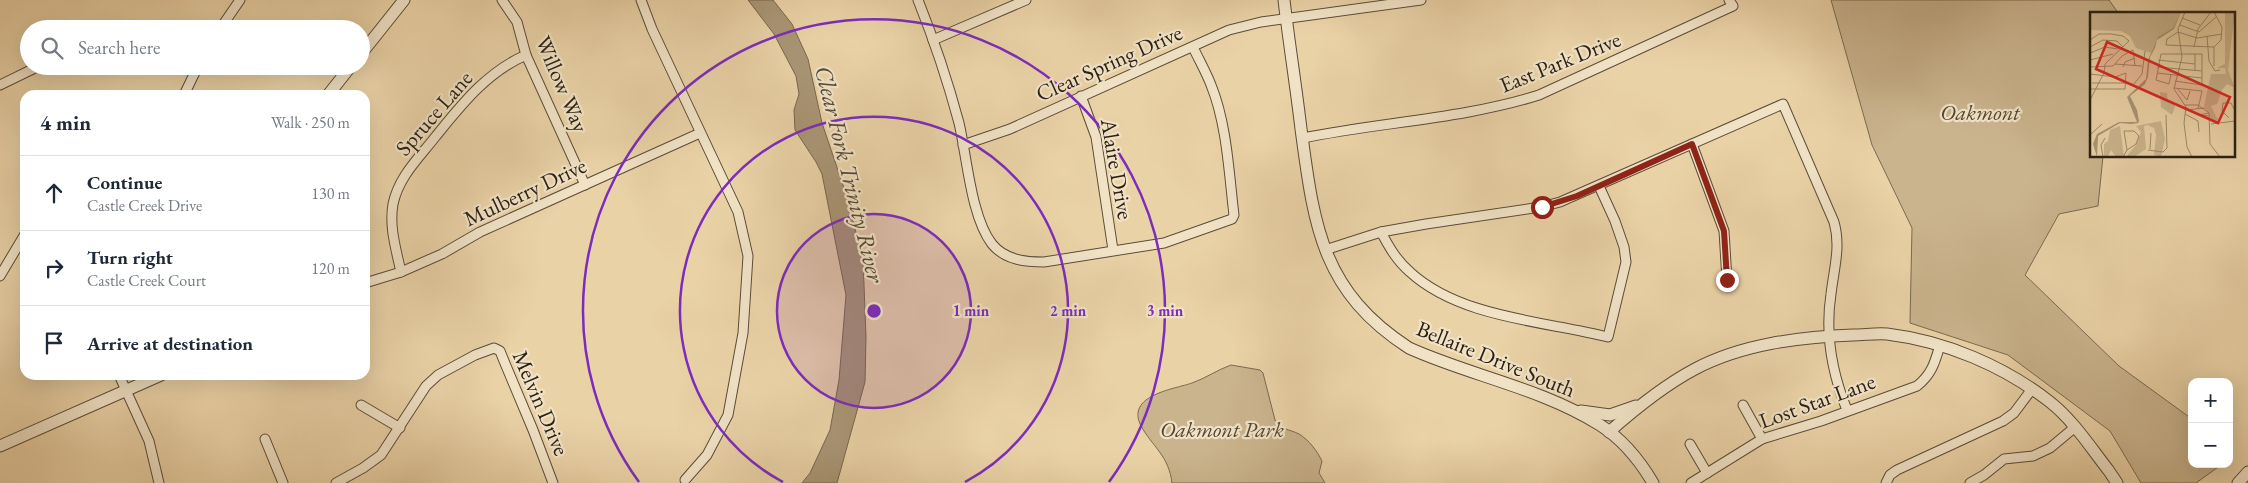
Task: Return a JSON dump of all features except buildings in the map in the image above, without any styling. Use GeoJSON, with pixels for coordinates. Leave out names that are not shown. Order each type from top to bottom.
{"type":"FeatureCollection","features":[{"type":"Feature","properties":{"kind":"street"},"geometry":{"type":"LineString","coordinates":[[226,20],[240,0]]}},
{"type":"Feature","properties":{"kind":"street"},"geometry":{"type":"LineString","coordinates":[[370,43],[404,0]]}},
{"type":"Feature","properties":{"kind":"street","name":"Willow Way"},"geometry":{"type":"LineString","coordinates":[[502,0],[518,22],[526,55],[585,185]]}},
{"type":"Feature","properties":{"kind":"street"},"geometry":{"type":"LineString","coordinates":[[641,0],[700,133],[738,212],[744,230],[748,256],[747,295],[743,333],[728,415],[707,455],[685,480]]}},
{"type":"Feature","properties":{"kind":"street"},"geometry":{"type":"LineString","coordinates":[[918,0],[933,40],[963,145],[980,220],[992,243],[1000,251],[1016,259],[1044,262],[1164,243],[1229,221],[1234,215],[1228,160],[1217,103],[1212,86],[1192,47]]}},
{"type":"Feature","properties":{"kind":"street"},"geometry":{"type":"LineString","coordinates":[[933,40],[1026,0]]}},
{"type":"Feature","properties":{"kind":"street","name":"Bellaire Drive South"},"geometry":{"type":"LineString","coordinates":[[1284,0],[1315,219],[1334,272],[1349,294],[1389,334],[1419,352],[1493,381],[1517,387],[1572,410],[1609,432],[1634,456],[1653,483]]}},
{"type":"Feature","properties":{"kind":"street","name":"Clear Spring Drive"},"geometry":{"type":"LineString","coordinates":[[963,145],[1010,129],[1229,30],[1286,18],[1421,0]]}},
{"type":"Feature","properties":{"kind":"street","name":"East Park Drive"},"geometry":{"type":"LineString","coordinates":[[1303,138],[1345,130],[1465,114],[1508,105],[1578,78],[1731,3]]}},
{"type":"Feature","properties":{"kind":"street","name":"Spruce Lane"},"geometry":{"type":"LineString","coordinates":[[401,272],[391,226],[394,202],[400,182],[464,101],[497,71],[526,55]]}},
{"type":"Feature","properties":{"kind":"street"},"geometry":{"type":"LineString","coordinates":[[0,85],[21,75]]}},
{"type":"Feature","properties":{"kind":"street"},"geometry":{"type":"LineString","coordinates":[[186,90],[194,75]]}},
{"type":"Feature","properties":{"kind":"street"},"geometry":{"type":"LineString","coordinates":[[332,90],[344,75]]}},
{"type":"Feature","properties":{"kind":"street","name":"Alaire Drive"},"geometry":{"type":"LineString","coordinates":[[1081,96],[1096,137],[1113,250]]}},
{"type":"Feature","properties":{"kind":"street"},"geometry":{"type":"LineString","coordinates":[[1325,250],[1381,232],[1542,207],[1599,186],[1783,104],[1834,222],[1838,238],[1838,252],[1830,295],[1828,336],[1837,385],[1847,410]]}},
{"type":"Feature","properties":{"kind":"street","name":"Mulberry Drive"},"geometry":{"type":"LineString","coordinates":[[370,281],[401,272],[442,254],[480,232],[700,133]]}},
{"type":"Feature","properties":{"kind":"street"},"geometry":{"type":"LineString","coordinates":[[1692,144],[1724,231],[1727,280]]}},
{"type":"Feature","properties":{"kind":"street"},"geometry":{"type":"LineString","coordinates":[[1381,232],[1397,258],[1410,272],[1454,300],[1493,312],[1608,337],[1626,262],[1624,247],[1615,221],[1599,186]]}},
{"type":"Feature","properties":{"kind":"street"},"geometry":{"type":"LineString","coordinates":[[0,276],[20,242]]}},
{"type":"Feature","properties":{"kind":"street"},"geometry":{"type":"LineString","coordinates":[[1609,432],[1640,405],[1695,369],[1715,360],[1775,343],[1828,336],[1886,334],[1940,345],[1989,364],[2032,389],[2052,403],[2117,483]]}},
{"type":"Feature","properties":{"kind":"street","name":"Lost Star Lane"},"geometry":{"type":"LineString","coordinates":[[1691,483],[1762,439],[1820,421],[1917,386],[1927,378],[1933,368],[1940,345]]}},
{"type":"Feature","properties":{"kind":"street","name":"Melvin Drive"},"geometry":{"type":"LineString","coordinates":[[400,428],[426,386],[438,375],[486,350],[494,348],[500,351],[534,430],[552,483]]}},
{"type":"Feature","properties":{"kind":"street"},"geometry":{"type":"LineString","coordinates":[[121,380],[148,441],[159,483]]}},
{"type":"Feature","properties":{"kind":"street"},"geometry":{"type":"LineString","coordinates":[[0,446],[150,380]]}},
{"type":"Feature","properties":{"kind":"street"},"geometry":{"type":"LineString","coordinates":[[1886,483],[1890,474],[1897,470],[2003,421],[2014,413],[2032,389]]}},
{"type":"Feature","properties":{"kind":"street"},"geometry":{"type":"LineString","coordinates":[[336,483],[363,468],[381,455],[400,428],[361,405]]}},
{"type":"Feature","properties":{"kind":"street"},"geometry":{"type":"LineString","coordinates":[[1572,410],[1610,415],[1640,405]]}},
{"type":"Feature","properties":{"kind":"street"},"geometry":{"type":"LineString","coordinates":[[1743,405],[1762,439]]}},
{"type":"Feature","properties":{"kind":"street"},"geometry":{"type":"LineString","coordinates":[[1970,483],[1984,475],[2004,459],[2033,456],[2050,448],[2074,428]]}},
{"type":"Feature","properties":{"kind":"street"},"geometry":{"type":"LineString","coordinates":[[265,439],[283,483]]}},
{"type":"Feature","properties":{"kind":"street"},"geometry":{"type":"LineString","coordinates":[[1690,444],[1707,473]]}},
{"type":"Feature","properties":{"kind":"street"},"geometry":{"type":"LineString","coordinates":[[2238,483],[2248,472]]}},
{"type":"Feature","properties":{"kind":"green space","name":"Oakmont"},"geometry":{"type":"Polygon","coordinates":[[[1831,0],[2109,0],[2118,12],[2090,12],[2090,158],[2103,158],[2098,206],[2059,214],[2025,275],[2119,366],[2188,416],[2188,468],[2217,468],[2196,483],[2141,483],[2110,431],[2008,355],[1910,323],[1912,228],[1872,145],[1831,0]]]}},
{"type":"Feature","properties":{"kind":"green space","name":"Oakmont Park"},"geometry":{"type":"Polygon","coordinates":[[[1231,365],[1260,370],[1263,373],[1275,420],[1283,428],[1303,436],[1318,453],[1322,461],[1319,473],[1325,483],[1172,483],[1164,458],[1141,426],[1138,415],[1140,407],[1154,395],[1192,383],[1231,365]]]}},
{"type":"Feature","properties":{"kind":"shaded area"},"geometry":{"type":"Polygon","coordinates":[[[748,0],[773,0],[792,24],[808,59],[822,123],[845,191],[863,259],[866,337],[865,382],[837,483],[802,483],[810,473],[830,430],[839,380],[846,295],[822,174],[795,130],[794,110],[799,94],[796,76],[774,34],[748,0]]]}},
{"type":"Feature","properties":{"kind":"route"},"geometry":{"type":"LineString","coordinates":[[1542,207],[1577,196],[1692,144],[1724,231],[1728,265],[1727,280]]}},
{"type":"Feature","properties":{"kind":"water label","name":"Clear Fork Trinity River"},"geometry":{"type":"Point","coordinates":[850,174]}}]}
